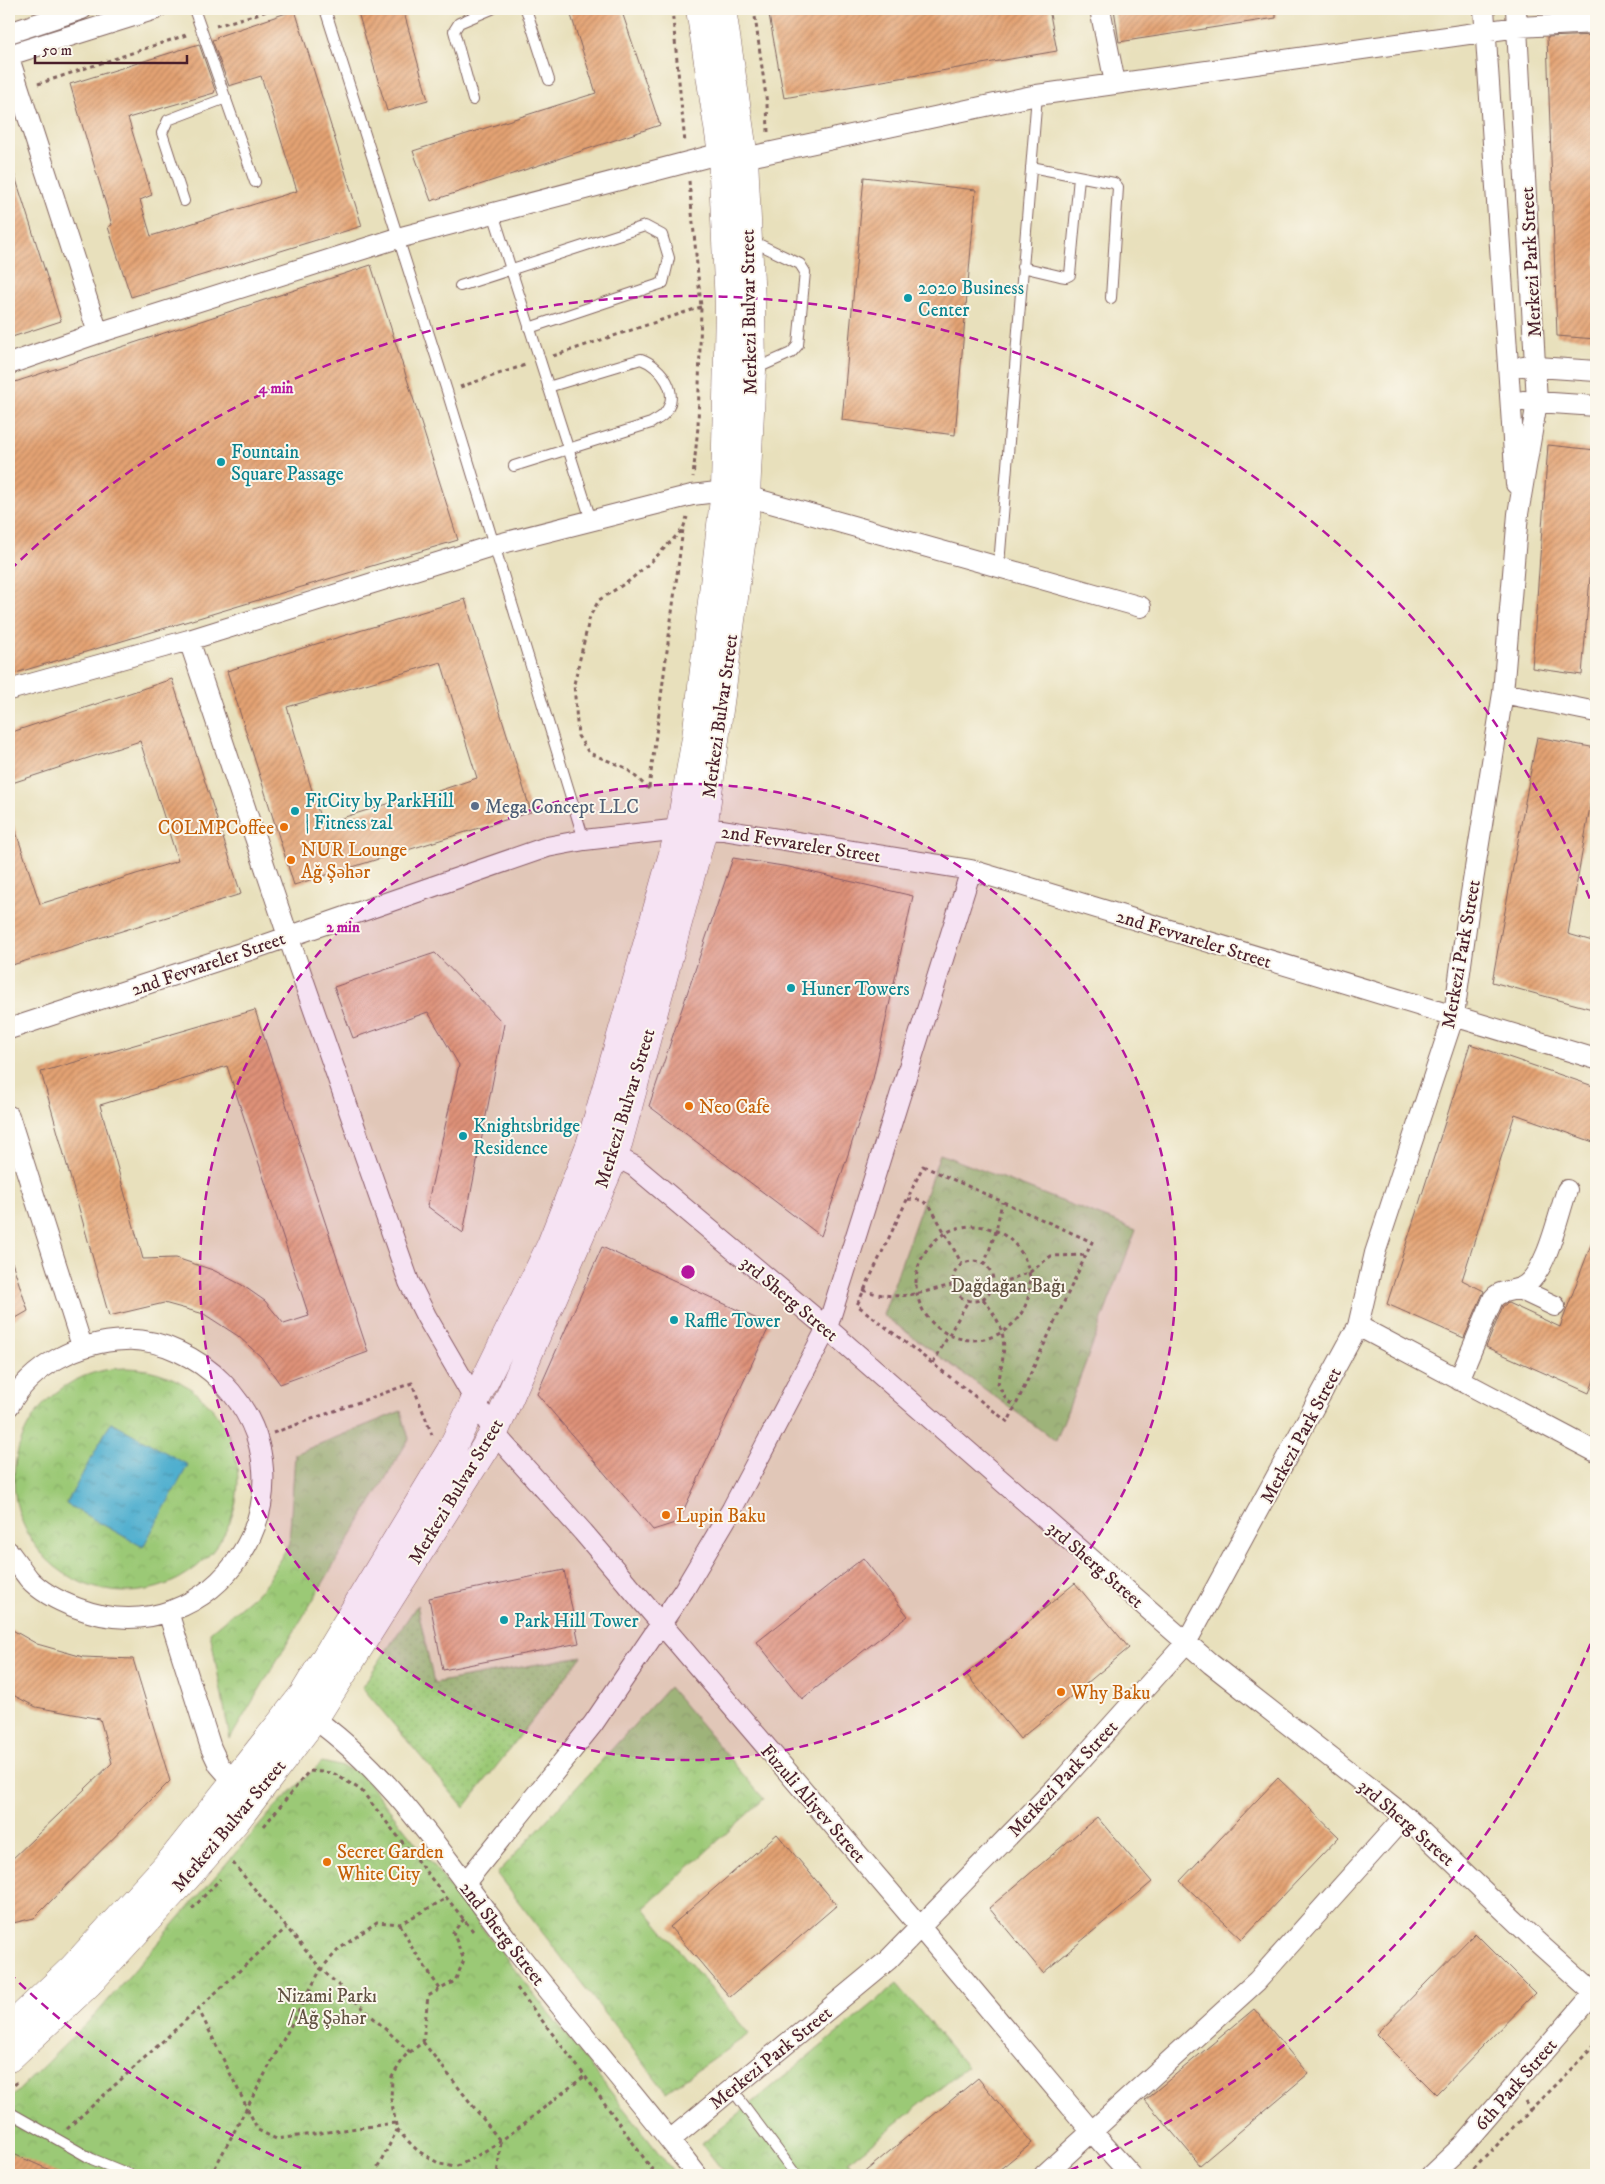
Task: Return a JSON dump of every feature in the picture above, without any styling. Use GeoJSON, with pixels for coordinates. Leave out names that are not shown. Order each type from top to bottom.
{"type":"FeatureCollection","features":[{"type":"Feature","properties":{"kind":"street"},"geometry":{"type":"LineString","coordinates":[[9,33],[82,9]]}},
{"type":"Feature","properties":{"kind":"street"},"geometry":{"type":"LineString","coordinates":[[98,333],[9,57],[156,9]]}},
{"type":"Feature","properties":{"kind":"street","name":"Merkezi Bulvar Street"},"geometry":{"type":"LineString","coordinates":[[700,9],[745,155],[729,306],[736,493]]}},
{"type":"Feature","properties":{"kind":"street","name":"Merkezi Bulvar Street"},"geometry":{"type":"LineString","coordinates":[[9,2029],[72,1969],[172,1860],[234,1782],[340,1675],[494,1433],[615,1155],[692,829],[752,370],[745,155],[722,9]]}},
{"type":"Feature","properties":{"kind":"street"},"geometry":{"type":"LineString","coordinates":[[1100,9],[1115,83]]}},
{"type":"Feature","properties":{"kind":"street","name":"Merkezi Park Street"},"geometry":{"type":"LineString","coordinates":[[1484,9],[1487,31],[1509,400],[1518,514]]}},
{"type":"Feature","properties":{"kind":"street"},"geometry":{"type":"LineString","coordinates":[[9,364],[98,333],[398,238],[493,213],[745,155],[1037,95],[1487,31],[1517,18],[1596,23]]}},
{"type":"Feature","properties":{"kind":"street","name":"Merkezi Park Street"},"geometry":{"type":"LineString","coordinates":[[670,2140],[888,1960],[1061,1782],[1186,1642],[1358,1326],[1375,1254],[1454,1015],[1469,906],[1504,693],[1518,514],[1537,402],[1517,18]]}},
{"type":"Feature","properties":{"kind":"street"},"geometry":{"type":"LineString","coordinates":[[1507,365],[1596,371]]}},
{"type":"Feature","properties":{"kind":"street"},"geometry":{"type":"LineString","coordinates":[[1509,400],[1596,406]]}},
{"type":"Feature","properties":{"kind":"street"},"geometry":{"type":"LineString","coordinates":[[9,690],[190,640],[495,545],[692,495],[736,493],[998,565],[1141,607]]}},
{"type":"Feature","properties":{"kind":"street","name":"Fuzuli Aliyev Street"},"geometry":{"type":"LineString","coordinates":[[190,640],[288,936],[409,1282],[426,1316],[476,1398],[494,1433],[583,1532],[1092,2132],[1131,2175]]}},
{"type":"Feature","properties":{"kind":"street"},"geometry":{"type":"LineString","coordinates":[[1504,693],[1596,712]]}},
{"type":"Feature","properties":{"kind":"street","name":"Merkezi Bulvar Street"},"geometry":{"type":"LineString","coordinates":[[9,2058],[88,1983],[186,1878],[235,1822],[304,1712],[451,1450],[550,1247],[590,1145],[692,829]]}},
{"type":"Feature","properties":{"kind":"street","name":"2nd Fevvareler Street"},"geometry":{"type":"LineString","coordinates":[[9,1029],[547,847],[584,840],[692,829],[723,830],[970,870],[1596,1059]]}},
{"type":"Feature","properties":{"kind":"street"},"geometry":{"type":"LineString","coordinates":[[465,1883],[593,1724],[661,1626],[732,1509],[827,1328],[970,870]]}},
{"type":"Feature","properties":{"kind":"street"},"geometry":{"type":"LineString","coordinates":[[9,1116],[82,1346]]}},
{"type":"Feature","properties":{"kind":"street","name":"3rd Sherg Street"},"geometry":{"type":"LineString","coordinates":[[590,1145],[615,1155],[634,1166],[827,1328],[1186,1642],[1406,1816],[1537,1942],[1595,1992]]}},
{"type":"Feature","properties":{"kind":"street"},"geometry":{"type":"LineString","coordinates":[[1459,1380],[1493,1299],[1501,1292],[1519,1289],[1529,1282],[1543,1261],[1567,1190]]}},
{"type":"Feature","properties":{"kind":"street"},"geometry":{"type":"LineString","coordinates":[[1519,1289],[1555,1306]]}},
{"type":"Feature","properties":{"kind":"street"},"geometry":{"type":"LineString","coordinates":[[1358,1326],[1596,1452]]}},
{"type":"Feature","properties":{"kind":"street"},"geometry":{"type":"LineString","coordinates":[[9,1406],[14,1395],[45,1366],[82,1346],[126,1340],[169,1347],[208,1367],[239,1399],[258,1438],[265,1481],[258,1524],[237,1562],[206,1593],[168,1612],[131,1618],[94,1615],[86,1612],[60,1602],[30,1580],[9,1552]]}},
{"type":"Feature","properties":{"kind":"street"},"geometry":{"type":"LineString","coordinates":[[168,1612],[211,1748],[219,1765],[234,1782]]}},
{"type":"Feature","properties":{"kind":"street","name":"2nd Sherg Street"},"geometry":{"type":"LineString","coordinates":[[304,1712],[336,1734],[382,1779],[514,1948],[697,2175]]}},
{"type":"Feature","properties":{"kind":"street"},"geometry":{"type":"LineString","coordinates":[[1044,2175],[1257,1981],[1406,1816]]}},
{"type":"Feature","properties":{"kind":"street","name":"6th Park Street"},"geometry":{"type":"LineString","coordinates":[[1431,2175],[1464,2144],[1595,1992]]}},
{"type":"Feature","properties":{"kind":"lane"},"geometry":{"type":"LineString","coordinates":[[194,9],[255,182]]}},
{"type":"Feature","properties":{"kind":"lane"},"geometry":{"type":"LineString","coordinates":[[325,9],[448,391],[584,840]]}},
{"type":"Feature","properties":{"kind":"lane"},"geometry":{"type":"LineString","coordinates":[[473,100],[454,31],[459,22],[492,9]]}},
{"type":"Feature","properties":{"kind":"lane"},"geometry":{"type":"LineString","coordinates":[[526,9],[549,80]]}},
{"type":"Feature","properties":{"kind":"lane"},"geometry":{"type":"LineString","coordinates":[[998,565],[1037,95]]}},
{"type":"Feature","properties":{"kind":"lane"},"geometry":{"type":"LineString","coordinates":[[184,201],[162,133],[168,120],[226,98]]}},
{"type":"Feature","properties":{"kind":"lane"},"geometry":{"type":"LineString","coordinates":[[1030,167],[1114,183],[1118,186],[1111,298]]}},
{"type":"Feature","properties":{"kind":"lane"},"geometry":{"type":"LineString","coordinates":[[1022,266],[1060,276],[1066,277],[1070,275],[1079,177]]}},
{"type":"Feature","properties":{"kind":"lane"},"geometry":{"type":"LineString","coordinates":[[493,213],[592,520]]}},
{"type":"Feature","properties":{"kind":"lane"},"geometry":{"type":"LineString","coordinates":[[460,286],[645,226],[662,235],[669,258],[663,283],[529,328]]}},
{"type":"Feature","properties":{"kind":"lane"},"geometry":{"type":"LineString","coordinates":[[747,239],[800,264],[805,272],[798,345],[791,353],[752,370]]}},
{"type":"Feature","properties":{"kind":"lane"},"geometry":{"type":"LineString","coordinates":[[514,466],[651,423],[665,414],[670,398],[666,377],[652,363],[641,359],[548,387]]}},
{"type":"Feature","properties":{"kind":"lane"},"geometry":{"type":"LineString","coordinates":[[731,2088],[796,2175]]}},
{"type":"Feature","properties":{"kind":"lane"},"geometry":{"type":"LineString","coordinates":[[9,2112],[92,2159],[131,2175]]}},
{"type":"Feature","properties":{"kind":"path"},"geometry":{"type":"LineString","coordinates":[[19,91],[202,30],[274,9]]}},
{"type":"Feature","properties":{"kind":"path"},"geometry":{"type":"LineString","coordinates":[[745,155],[767,104],[754,9]]}},
{"type":"Feature","properties":{"kind":"path"},"geometry":{"type":"LineString","coordinates":[[448,391],[701,307]]}},
{"type":"Feature","properties":{"kind":"path"},"geometry":{"type":"LineString","coordinates":[[649,789],[683,529]]}},
{"type":"Feature","properties":{"kind":"path"},"geometry":{"type":"LineString","coordinates":[[923,1166],[1092,1242],[1008,1422],[856,1305],[908,1198],[923,1166]]}},
{"type":"Feature","properties":{"kind":"path"},"geometry":{"type":"LineString","coordinates":[[908,1198],[921,1200],[930,1206],[962,1264]]}},
{"type":"Feature","properties":{"kind":"path"},"geometry":{"type":"LineString","coordinates":[[984,1265],[996,1230],[1002,1202]]}},
{"type":"Feature","properties":{"kind":"path"},"geometry":{"type":"LineString","coordinates":[[969,1226],[996,1230],[1018,1247],[1030,1272],[1028,1300],[1023,1312],[1003,1332],[977,1340],[950,1335],[929,1318],[917,1294],[916,1280],[924,1254],[932,1243],[944,1234],[969,1226]]}},
{"type":"Feature","properties":{"kind":"path"},"geometry":{"type":"LineString","coordinates":[[992,1286],[1030,1272],[1051,1256],[1086,1255]]}},
{"type":"Feature","properties":{"kind":"path"},"geometry":{"type":"LineString","coordinates":[[977,1261],[984,1265],[993,1278],[992,1286],[984,1299],[968,1301],[955,1292],[952,1285],[952,1277],[962,1264],[977,1261]]}},
{"type":"Feature","properties":{"kind":"path"},"geometry":{"type":"LineString","coordinates":[[842,1278],[864,1290],[885,1297],[917,1294],[952,1285]]}},
{"type":"Feature","properties":{"kind":"path"},"geometry":{"type":"LineString","coordinates":[[984,1299],[1003,1332],[1004,1358],[998,1384],[1006,1400],[1016,1406]]}},
{"type":"Feature","properties":{"kind":"path"},"geometry":{"type":"LineString","coordinates":[[933,1363],[968,1301]]}},
{"type":"Feature","properties":{"kind":"path"},"geometry":{"type":"LineString","coordinates":[[258,1438],[412,1383],[433,1438]]}},
{"type":"Feature","properties":{"kind":"path"},"geometry":{"type":"LineString","coordinates":[[309,1771],[333,1773],[361,1790],[476,1935]]}},
{"type":"Feature","properties":{"kind":"path"},"geometry":{"type":"LineString","coordinates":[[234,1862],[321,1969],[410,2052]]}},
{"type":"Feature","properties":{"kind":"path"},"geometry":{"type":"LineString","coordinates":[[211,2175],[321,1969],[339,1949],[377,1922],[400,1924],[447,1898]]}},
{"type":"Feature","properties":{"kind":"path"},"geometry":{"type":"LineString","coordinates":[[464,1919],[453,1932],[464,1960],[455,1981],[428,1996],[422,2042],[410,2052],[392,2077],[391,2099],[397,2130],[418,2151],[440,2164],[455,2167],[501,2142],[585,2076]]}},
{"type":"Feature","properties":{"kind":"path"},"geometry":{"type":"LineString","coordinates":[[400,1924],[411,1946],[440,1990]]}},
{"type":"Feature","properties":{"kind":"path"},"geometry":{"type":"LineString","coordinates":[[56,2139],[286,1928]]}},
{"type":"Feature","properties":{"kind":"path"},"geometry":{"type":"LineString","coordinates":[[512,1982],[585,2076],[656,2175]]}},
{"type":"Feature","properties":{"kind":"path"},"geometry":{"type":"LineString","coordinates":[[198,2008],[258,2130],[276,2139],[314,2136],[395,2123]]}},
{"type":"Feature","properties":{"kind":"path"},"geometry":{"type":"LineString","coordinates":[[422,2042],[501,2142],[497,2175]]}},
{"type":"Feature","properties":{"kind":"path"},"geometry":{"type":"LineString","coordinates":[[1468,2175],[1596,2044]]}},
{"type":"Feature","properties":{"kind":"path"},"geometry":{"type":"LineString","coordinates":[[1515,2084],[1530,2110]]}},
{"type":"Feature","properties":{"kind":"path"},"geometry":{"type":"LineString","coordinates":[[374,2175],[397,2130]]}},
{"type":"Feature","properties":{"kind":"green space","name":"Dağdağan Bağı"},"geometry":{"type":"Polygon","coordinates":[[[940,1154],[1136,1230],[1056,1441],[883,1315],[940,1154]]]}},
{"type":"Feature","properties":{"kind":"green space"},"geometry":{"type":"Polygon","coordinates":[[[115,1368],[137,1368],[159,1372],[179,1381],[197,1393],[213,1409],[225,1427],[234,1447],[238,1480],[234,1513],[230,1523],[213,1551],[197,1567],[179,1579],[159,1588],[137,1592],[115,1592],[93,1588],[73,1579],[55,1567],[39,1551],[27,1533],[18,1513],[14,1491],[14,1469],[18,1447],[27,1427],[39,1409],[55,1393],[73,1381],[93,1372],[115,1368]]]}},
{"type":"Feature","properties":{"kind":"green space"},"geometry":{"type":"Polygon","coordinates":[[[401,1411],[409,1439],[230,1739],[210,1632],[263,1588],[289,1544],[295,1454],[401,1411]]]}},
{"type":"Feature","properties":{"kind":"green space"},"geometry":{"type":"Polygon","coordinates":[[[417,1605],[434,1683],[582,1656],[464,1808],[362,1687],[417,1605]]]}},
{"type":"Feature","properties":{"kind":"green space"},"geometry":{"type":"Polygon","coordinates":[[[669,1687],[764,1799],[644,1908],[749,2034],[666,2092],[497,1874],[669,1687]]]}},
{"type":"Feature","properties":{"kind":"green space","name":"Nizami Parkı / Ağ Şəhər"},"geometry":{"type":"Polygon","coordinates":[[[322,1762],[359,1771],[676,2175],[9,2175],[9,2100],[98,2012],[277,1805],[322,1762]]]}},
{"type":"Feature","properties":{"kind":"green space"},"geometry":{"type":"Polygon","coordinates":[[[897,1984],[967,2067],[848,2162],[858,2175],[726,2175],[702,2144],[897,1984]]]}},
{"type":"Feature","properties":{"kind":"water"},"geometry":{"type":"Polygon","coordinates":[[[111,1422],[188,1465],[143,1547],[66,1504],[111,1422]]]}},
{"type":"Feature","properties":{"kind":"building"},"geometry":{"type":"Polygon","coordinates":[[[357,9],[403,9],[428,100],[387,111],[357,9]]]}},
{"type":"Feature","properties":{"kind":"building"},"geometry":{"type":"Polygon","coordinates":[[[569,9],[621,9],[660,125],[431,201],[413,151],[596,93],[569,9]]]}},
{"type":"Feature","properties":{"kind":"building"},"geometry":{"type":"Polygon","coordinates":[[[768,9],[1049,9],[1057,51],[784,98],[768,9]]]}},
{"type":"Feature","properties":{"kind":"building"},"geometry":{"type":"Polygon","coordinates":[[[1114,9],[1276,9],[1276,18],[1119,42],[1114,9]]]}},
{"type":"Feature","properties":{"kind":"building"},"geometry":{"type":"Polygon","coordinates":[[[295,10],[362,226],[131,297],[108,227],[112,225],[70,84],[199,44],[215,90],[214,93],[128,118],[152,195],[140,200],[151,236],[297,191],[261,76],[229,86],[212,40],[295,10]]]}},
{"type":"Feature","properties":{"kind":"building"},"geometry":{"type":"Polygon","coordinates":[[[1596,35],[1596,339],[1557,336],[1547,37],[1596,35]]]}},
{"type":"Feature","properties":{"kind":"building"},"geometry":{"type":"Polygon","coordinates":[[[12,167],[61,321],[9,338],[9,168],[12,167]]]}},
{"type":"Feature","properties":{"kind":"building"},"geometry":{"type":"Polygon","coordinates":[[[864,177],[976,190],[955,435],[842,420],[864,177]]]}},
{"type":"Feature","properties":{"kind":"building","name":"Fountain Square Passage"},"geometry":{"type":"Polygon","coordinates":[[[371,265],[458,540],[9,675],[9,384],[371,265]]]}},
{"type":"Feature","properties":{"kind":"building"},"geometry":{"type":"Polygon","coordinates":[[[1548,445],[1596,450],[1596,504],[1582,675],[1532,668],[1548,445]]]}},
{"type":"Feature","properties":{"kind":"building"},"geometry":{"type":"Polygon","coordinates":[[[465,599],[531,812],[294,885],[227,671],[465,599]],[[441,662],[287,707],[322,824],[407,798],[408,801],[477,778],[441,662]]]}},
{"type":"Feature","properties":{"kind":"building"},"geometry":{"type":"Polygon","coordinates":[[[172,679],[241,894],[9,966],[9,820],[12,820],[40,904],[178,861],[140,741],[9,784],[9,733],[172,679]]]}},
{"type":"Feature","properties":{"kind":"building"},"geometry":{"type":"Polygon","coordinates":[[[1537,737],[1596,748],[1596,772],[1568,934],[1596,942],[1596,1010],[1492,982],[1537,737]]]}},
{"type":"Feature","properties":{"kind":"building","name":"Huner Towers"},"geometry":{"type":"Polygon","coordinates":[[[733,858],[789,867],[913,896],[873,1079],[821,1236],[649,1106],[733,858]]]}},
{"type":"Feature","properties":{"kind":"building","name":"Knightsbridge Residence"},"geometry":{"type":"Polygon","coordinates":[[[435,953],[504,1024],[463,1233],[427,1206],[459,1065],[428,1012],[353,1038],[334,987],[435,953]]]}},
{"type":"Feature","properties":{"kind":"building"},"geometry":{"type":"Polygon","coordinates":[[[255,1010],[368,1352],[280,1384],[261,1357],[238,1336],[204,1314],[164,1303],[109,1316],[41,1072],[255,1010]],[[227,1066],[100,1105],[143,1259],[176,1258],[213,1270],[242,1285],[265,1301],[284,1324],[309,1316],[227,1066]]]}},
{"type":"Feature","properties":{"kind":"building"},"geometry":{"type":"Polygon","coordinates":[[[1470,1044],[1596,1087],[1596,1143],[1515,1114],[1462,1280],[1484,1291],[1464,1338],[1387,1304],[1470,1044]]]}},
{"type":"Feature","properties":{"kind":"building"},"geometry":{"type":"Polygon","coordinates":[[[1595,1234],[1596,1375],[1589,1393],[1486,1347],[1503,1306],[1508,1303],[1560,1327],[1595,1234]]]}},
{"type":"Feature","properties":{"kind":"building"},"geometry":{"type":"Polygon","coordinates":[[[602,1247],[770,1325],[678,1522],[653,1530],[537,1394],[602,1247]]]}},
{"type":"Feature","properties":{"kind":"building"},"geometry":{"type":"Polygon","coordinates":[[[12,1262],[28,1311],[9,1322],[9,1263],[12,1262]]]}},
{"type":"Feature","properties":{"kind":"building"},"geometry":{"type":"Polygon","coordinates":[[[863,1558],[908,1616],[802,1699],[757,1642],[863,1558]]]}},
{"type":"Feature","properties":{"kind":"building","name":"Park Hill Tower"},"geometry":{"type":"Polygon","coordinates":[[[564,1570],[579,1643],[443,1670],[429,1598],[564,1570]]]}},
{"type":"Feature","properties":{"kind":"building"},"geometry":{"type":"Polygon","coordinates":[[[1075,1583],[1129,1648],[1020,1739],[966,1674],[1075,1583]]]}},
{"type":"Feature","properties":{"kind":"building"},"geometry":{"type":"Polygon","coordinates":[[[9,1628],[37,1644],[83,1657],[133,1659],[170,1781],[34,1918],[9,1924],[9,1862],[112,1763],[100,1719],[36,1707],[9,1693],[9,1628]]]}},
{"type":"Feature","properties":{"kind":"building"},"geometry":{"type":"Polygon","coordinates":[[[1278,1778],[1339,1837],[1242,1939],[1180,1881],[1278,1778]]]}},
{"type":"Feature","properties":{"kind":"building"},"geometry":{"type":"Polygon","coordinates":[[[1097,1817],[1152,1882],[1043,1973],[989,1908],[1097,1817]]]}},
{"type":"Feature","properties":{"kind":"building"},"geometry":{"type":"Polygon","coordinates":[[[777,1834],[837,1905],[730,1997],[670,1927],[777,1834]]]}},
{"type":"Feature","properties":{"kind":"building"},"geometry":{"type":"Polygon","coordinates":[[[1475,1933],[1535,1993],[1436,2094],[1376,2034],[1475,1933]]]}},
{"type":"Feature","properties":{"kind":"building"},"geometry":{"type":"Polygon","coordinates":[[[1254,2009],[1308,2074],[1200,2165],[1145,2100],[1254,2009]]]}},
{"type":"Feature","properties":{"kind":"building"},"geometry":{"type":"Polygon","coordinates":[[[978,2078],[1032,2143],[993,2175],[861,2175],[978,2078]]]}},
{"type":"Feature","properties":{"kind":"building"},"geometry":{"type":"Polygon","coordinates":[[[9,2152],[61,2175],[9,2175],[9,2152]]]}},
{"type":"Feature","properties":{"kind":"place","name":"2020 Business Center"},"geometry":{"type":"Point","coordinates":[908,298]}},
{"type":"Feature","properties":{"kind":"place","name":"Fountain Square Passage"},"geometry":{"type":"Point","coordinates":[221,462]}},
{"type":"Feature","properties":{"kind":"place","name":"Mega Concept LLC"},"geometry":{"type":"Point","coordinates":[475,806]}},
{"type":"Feature","properties":{"kind":"place","name":"FitCity by ParkHill | Fitness zal"},"geometry":{"type":"Point","coordinates":[295,811]}},
{"type":"Feature","properties":{"kind":"place","name":"COLMPCoffee"},"geometry":{"type":"Point","coordinates":[284,827]}},
{"type":"Feature","properties":{"kind":"place","name":"NUR Lounge Ağ Şəhər"},"geometry":{"type":"Point","coordinates":[291,860]}},
{"type":"Feature","properties":{"kind":"place","name":"Huner Towers"},"geometry":{"type":"Point","coordinates":[791,988]}},
{"type":"Feature","properties":{"kind":"place","name":"Neo Cafe"},"geometry":{"type":"Point","coordinates":[689,1106]}},
{"type":"Feature","properties":{"kind":"place","name":"Knightsbridge Residence"},"geometry":{"type":"Point","coordinates":[463,1136]}},
{"type":"Feature","properties":{"kind":"place","name":"Raffle Tower"},"geometry":{"type":"Point","coordinates":[674,1320]}},
{"type":"Feature","properties":{"kind":"place","name":"Lupin Baku"},"geometry":{"type":"Point","coordinates":[666,1515]}},
{"type":"Feature","properties":{"kind":"place","name":"Park Hill Tower"},"geometry":{"type":"Point","coordinates":[504,1620]}},
{"type":"Feature","properties":{"kind":"place","name":"Why Baku"},"geometry":{"type":"Point","coordinates":[1061,1692]}},
{"type":"Feature","properties":{"kind":"place","name":"Secret Garden White City"},"geometry":{"type":"Point","coordinates":[327,1862]}}]}
